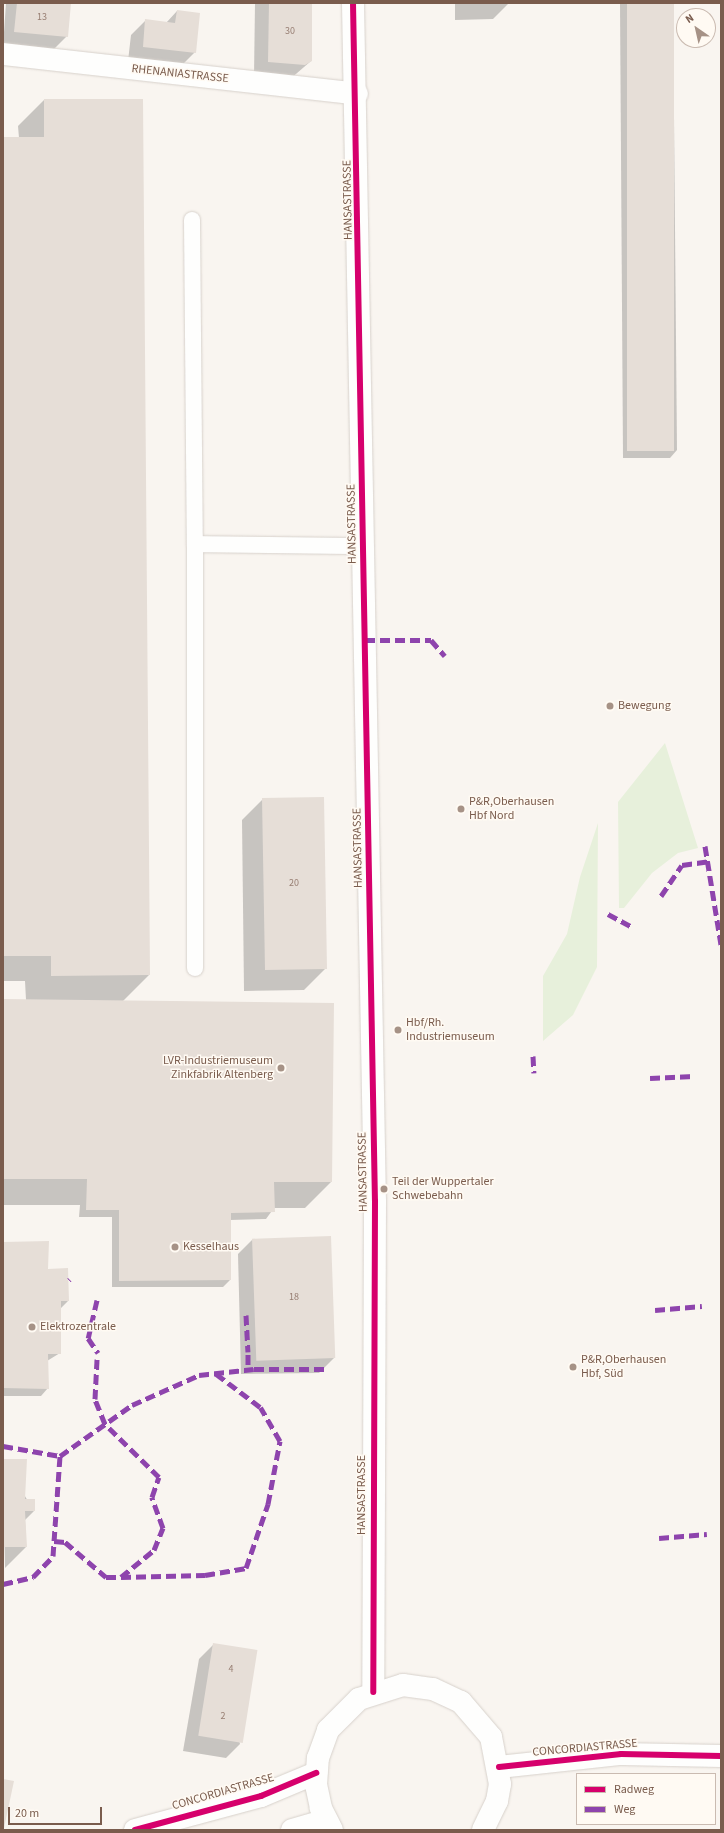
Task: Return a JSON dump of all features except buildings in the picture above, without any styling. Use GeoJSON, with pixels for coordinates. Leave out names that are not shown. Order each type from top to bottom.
{"type":"FeatureCollection","features":[{"type":"Feature","properties":{"kind":"main road","name":"HANSASTRASSE"},"geometry":{"type":"LineString","coordinates":[[353,3],[357,94],[374,1201],[373,1692]]}},
{"type":"Feature","properties":{"kind":"main road","name":"RHENANIASTRASSE"},"geometry":{"type":"LineString","coordinates":[[3,54],[357,94]]}},
{"type":"Feature","properties":{"kind":"main road"},"geometry":{"type":"LineString","coordinates":[[292,1830],[329,1825],[318,1797],[316,1773],[322,1744],[332,1724],[348,1708],[373,1692],[418,1686],[461,1702],[491,1737],[499,1767],[497,1801],[483,1830]]}},
{"type":"Feature","properties":{"kind":"main road","name":"CONCORDIASTRASSE"},"geometry":{"type":"LineString","coordinates":[[499,1767],[621,1754],[721,1756]]}},
{"type":"Feature","properties":{"kind":"main road","name":"CONCORDIASTRASSE"},"geometry":{"type":"LineString","coordinates":[[135,1830],[261,1796],[316,1773]]}},
{"type":"Feature","properties":{"kind":"lane"},"geometry":{"type":"LineString","coordinates":[[192,220],[195,544],[195,968]]}},
{"type":"Feature","properties":{"kind":"lane"},"geometry":{"type":"LineString","coordinates":[[195,544],[364,546]]}},
{"type":"Feature","properties":{"kind":"green space"},"geometry":{"type":"Polygon","coordinates":[[[665,743],[698,848],[678,853],[652,873],[624,908],[619,908],[618,802],[665,743]]]}},
{"type":"Feature","properties":{"kind":"green space"},"geometry":{"type":"Polygon","coordinates":[[[598,823],[597,967],[573,1015],[543,1041],[543,976],[567,934],[580,877],[598,823]]]}},
{"type":"Feature","properties":{"kind":"marked path"},"geometry":{"type":"LineString","coordinates":[[365,640],[431,640],[445,656]]}},
{"type":"Feature","properties":{"kind":"marked path"},"geometry":{"type":"LineString","coordinates":[[705,846],[721,945]]}},
{"type":"Feature","properties":{"kind":"marked path"},"geometry":{"type":"LineString","coordinates":[[661,896],[682,865],[709,861]]}},
{"type":"Feature","properties":{"kind":"marked path"},"geometry":{"type":"LineString","coordinates":[[608,914],[632,927]]}},
{"type":"Feature","properties":{"kind":"marked path"},"geometry":{"type":"LineString","coordinates":[[533,1056],[534,1073]]}},
{"type":"Feature","properties":{"kind":"marked path"},"geometry":{"type":"LineString","coordinates":[[650,1078],[694,1076]]}},
{"type":"Feature","properties":{"kind":"marked path"},"geometry":{"type":"LineString","coordinates":[[97,1300],[88,1338],[98,1353]]}},
{"type":"Feature","properties":{"kind":"marked path"},"geometry":{"type":"LineString","coordinates":[[655,1310],[702,1306]]}},
{"type":"Feature","properties":{"kind":"marked path"},"geometry":{"type":"LineString","coordinates":[[246,1315],[248,1352]]}},
{"type":"Feature","properties":{"kind":"marked path"},"geometry":{"type":"LineString","coordinates":[[248,1354],[248,1370]]}},
{"type":"Feature","properties":{"kind":"marked path"},"geometry":{"type":"LineString","coordinates":[[54,1541],[65,1542],[106,1577],[121,1577],[154,1550],[163,1528],[152,1497],[159,1477],[105,1424],[95,1399],[97,1359]]}},
{"type":"Feature","properties":{"kind":"marked path"},"geometry":{"type":"LineString","coordinates":[[3,1584],[33,1577],[53,1556],[60,1456],[132,1405],[199,1375],[254,1369],[329,1369]]}},
{"type":"Feature","properties":{"kind":"marked path"},"geometry":{"type":"LineString","coordinates":[[121,1577],[205,1575],[246,1568],[268,1504],[280,1441],[260,1407],[215,1373]]}},
{"type":"Feature","properties":{"kind":"marked path"},"geometry":{"type":"LineString","coordinates":[[3,1446],[60,1456]]}},
{"type":"Feature","properties":{"kind":"marked path"},"geometry":{"type":"LineString","coordinates":[[659,1538],[707,1534]]}},
{"type":"Feature","properties":{"kind":"cycle path"},"geometry":{"type":"LineString","coordinates":[[353,3],[375,1201],[373,1692]]}},
{"type":"Feature","properties":{"kind":"cycle path"},"geometry":{"type":"LineString","coordinates":[[499,1767],[621,1754],[721,1756]]}},
{"type":"Feature","properties":{"kind":"cycle path"},"geometry":{"type":"LineString","coordinates":[[135,1830],[261,1796],[316,1773]]}},
{"type":"Feature","properties":{"kind":"place","name":"Bewegung"},"geometry":{"type":"Point","coordinates":[610,706]}},
{"type":"Feature","properties":{"kind":"place","name":"P&R,Oberhausen Hbf Nord"},"geometry":{"type":"Point","coordinates":[461,809]}},
{"type":"Feature","properties":{"kind":"place","name":"Hbf/Rh. Industriemuseum"},"geometry":{"type":"Point","coordinates":[398,1030]}},
{"type":"Feature","properties":{"kind":"place","name":"LVR-Industriemuseum Zinkfabrik Altenberg"},"geometry":{"type":"Point","coordinates":[281,1068]}},
{"type":"Feature","properties":{"kind":"place","name":"Teil der Wuppertaler Schwebebahn"},"geometry":{"type":"Point","coordinates":[384,1189]}},
{"type":"Feature","properties":{"kind":"place","name":"Kesselhaus"},"geometry":{"type":"Point","coordinates":[175,1247]}},
{"type":"Feature","properties":{"kind":"place","name":"Elektrozentrale"},"geometry":{"type":"Point","coordinates":[32,1327]}},
{"type":"Feature","properties":{"kind":"place","name":"P&R,Oberhausen Hbf, Süd"},"geometry":{"type":"Point","coordinates":[573,1367]}}]}
